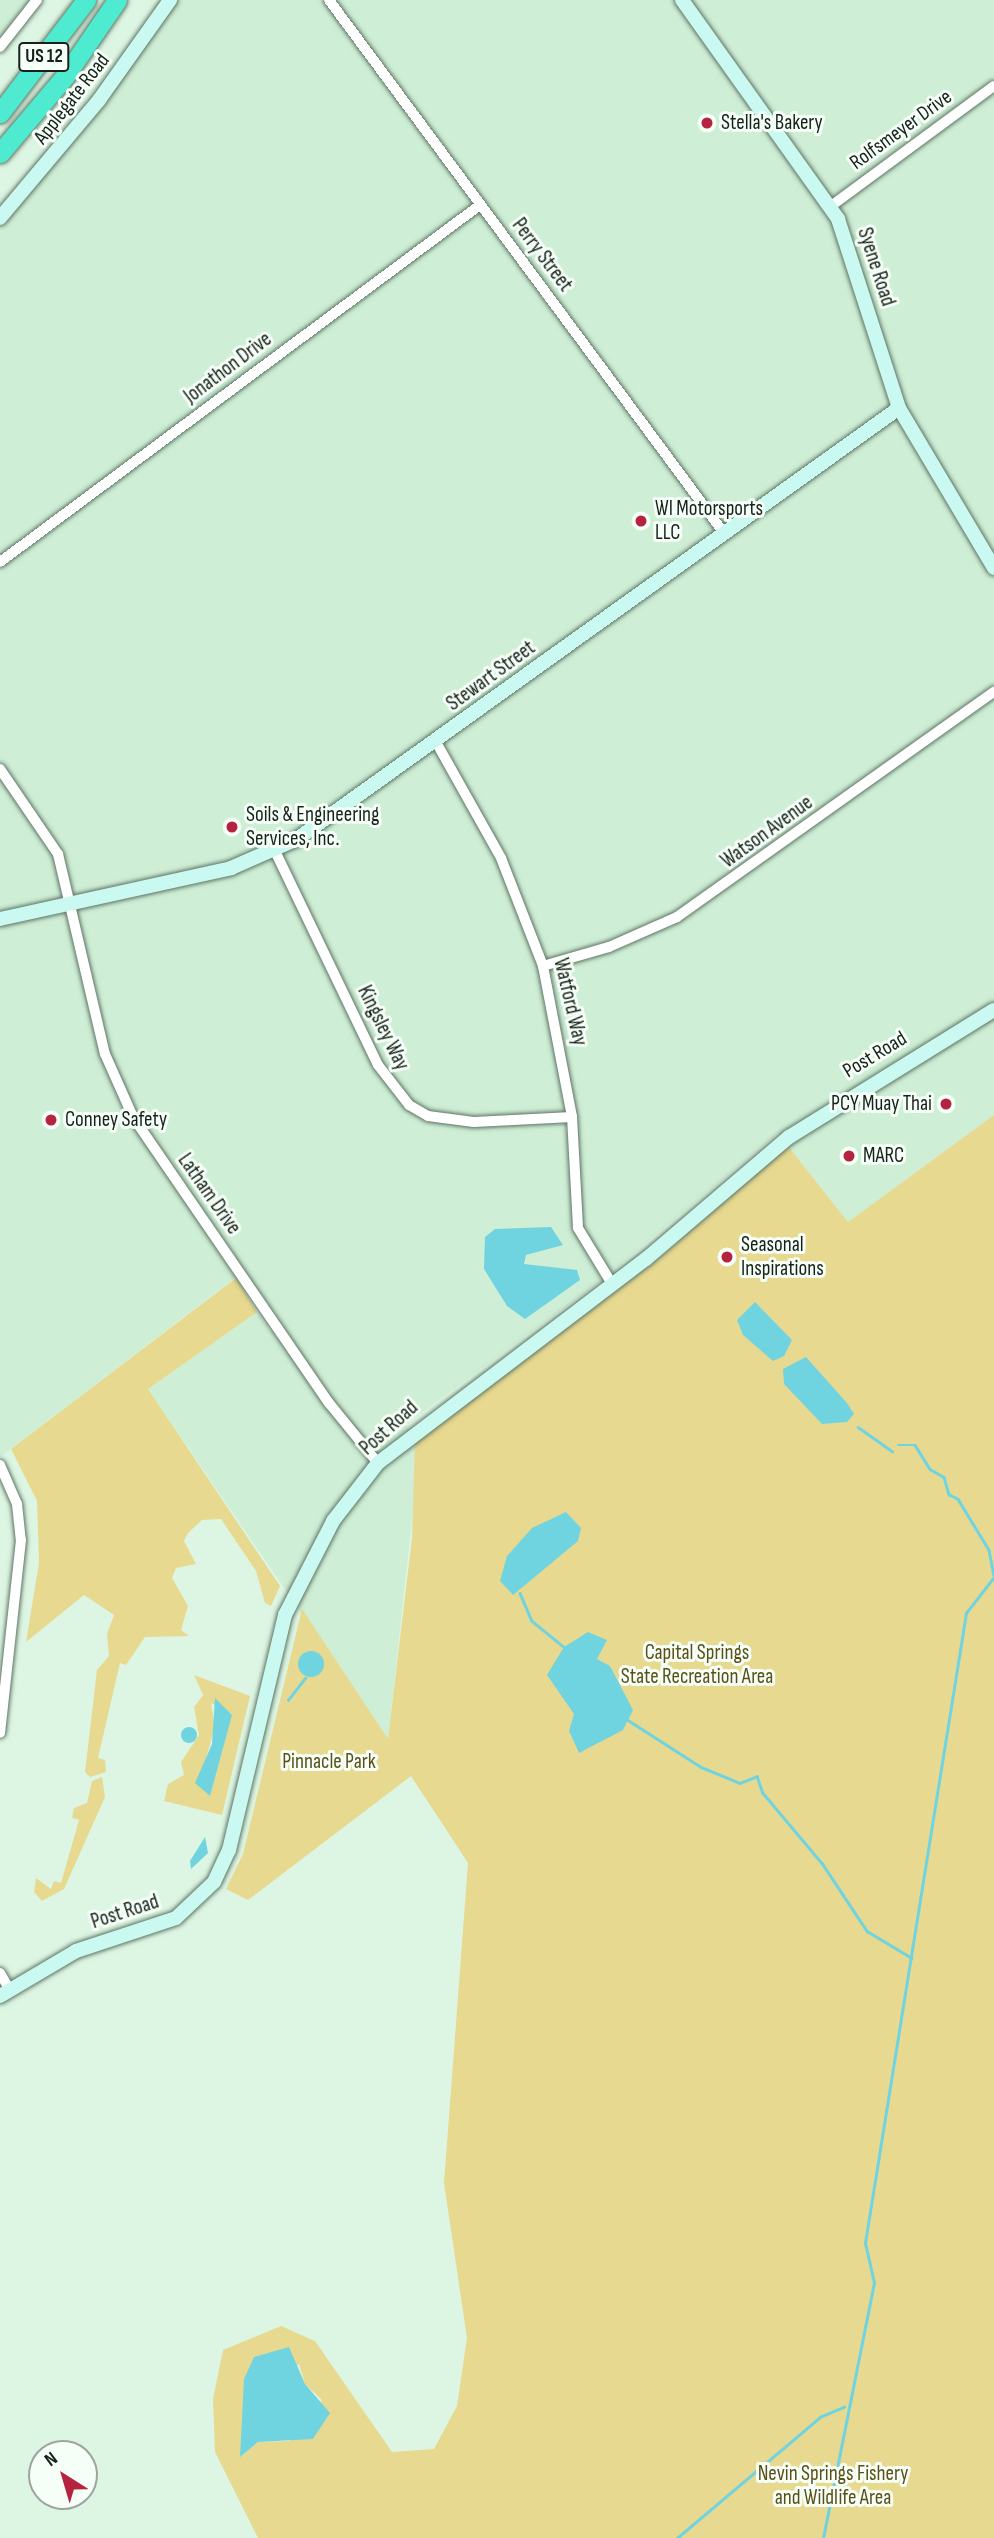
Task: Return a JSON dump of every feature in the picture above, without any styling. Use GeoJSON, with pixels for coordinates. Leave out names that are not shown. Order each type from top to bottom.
{"type":"FeatureCollection","features":[{"type":"Feature","properties":{"kind":"highway","name":"US 12"},"geometry":{"type":"LineString","coordinates":[[0,113],[86,0]]}},
{"type":"Feature","properties":{"kind":"highway","name":"US 12"},"geometry":{"type":"LineString","coordinates":[[0,153],[65,76],[117,0]]}},
{"type":"Feature","properties":{"kind":"highway"},"geometry":{"type":"LineString","coordinates":[[65,76],[122,0]]}},
{"type":"Feature","properties":{"kind":"street"},"geometry":{"type":"LineString","coordinates":[[0,47],[37,0]]}},
{"type":"Feature","properties":{"kind":"street","name":"Applegate Road"},"geometry":{"type":"LineString","coordinates":[[0,218],[99,100],[170,0]]}},
{"type":"Feature","properties":{"kind":"street","name":"Perry Street"},"geometry":{"type":"LineString","coordinates":[[328,0],[723,533]]}},
{"type":"Feature","properties":{"kind":"street","name":"Syene Road"},"geometry":{"type":"LineString","coordinates":[[682,0],[831,205],[899,408],[994,568]]}},
{"type":"Feature","properties":{"kind":"street","name":"Rolfsmeyer Drive"},"geometry":{"type":"LineString","coordinates":[[831,205],[994,86]]}},
{"type":"Feature","properties":{"kind":"street","name":"Jonathon Drive"},"geometry":{"type":"LineString","coordinates":[[0,562],[480,205]]}},
{"type":"Feature","properties":{"kind":"street","name":"Stewart Street"},"geometry":{"type":"LineString","coordinates":[[0,919],[231,868],[275,851],[436,742],[899,408]]}},
{"type":"Feature","properties":{"kind":"street","name":"Watson Avenue"},"geometry":{"type":"LineString","coordinates":[[543,965],[609,947],[677,917],[994,692]]}},
{"type":"Feature","properties":{"kind":"street","name":"Watford Way"},"geometry":{"type":"LineString","coordinates":[[436,742],[501,858],[543,965],[572,1117],[578,1228],[612,1284]]}},
{"type":"Feature","properties":{"kind":"street","name":"Latham Drive"},"geometry":{"type":"LineString","coordinates":[[0,769],[58,853],[73,903],[105,1054],[133,1117],[329,1403],[378,1463]]}},
{"type":"Feature","properties":{"kind":"street","name":"Kingsley Way"},"geometry":{"type":"LineString","coordinates":[[275,851],[378,1065],[409,1105],[428,1116],[474,1122],[572,1117]]}},
{"type":"Feature","properties":{"kind":"street","name":"Post Road"},"geometry":{"type":"LineString","coordinates":[[5,1993],[76,1951],[176,1918],[214,1882],[229,1850],[285,1615],[333,1521],[378,1463],[612,1284],[789,1137],[994,1010]]}},
{"type":"Feature","properties":{"kind":"street"},"geometry":{"type":"LineString","coordinates":[[0,1465],[11,1482],[21,1532],[1,1694],[0,1733]]}},
{"type":"Feature","properties":{"kind":"street"},"geometry":{"type":"LineString","coordinates":[[0,1973],[5,1993]]}},
{"type":"Feature","properties":{"kind":"shaded area"},"geometry":{"type":"Polygon","coordinates":[[[0,0],[37,0],[0,47],[0,0]]]}},
{"type":"Feature","properties":{"kind":"shaded area"},"geometry":{"type":"Polygon","coordinates":[[[170,0],[994,0],[994,1115],[848,1222],[778,1133],[598,1283],[406,1424],[420,1446],[388,1740],[148,1389],[257,1312],[270,1331],[276,1327],[240,1274],[0,1457],[0,218],[170,0]]]}},
{"type":"Feature","properties":{"kind":"green space","name":"Capital Springs State Recreation Area"},"geometry":{"type":"Polygon","coordinates":[[[994,1115],[994,2538],[258,2538],[215,2452],[213,2399],[223,2350],[281,2326],[315,2341],[392,2452],[434,2449],[457,2406],[467,2338],[444,2183],[468,1863],[411,1776],[248,1900],[226,1889],[243,1854],[302,1609],[388,1739],[412,1538],[415,1439],[656,1261],[788,1146],[848,1222],[994,1115]],[[299,2364],[243,2412],[241,2456],[258,2442],[290,2441],[322,2400],[305,2384],[299,2364]]]}},
{"type":"Feature","properties":{"kind":"green space"},"geometry":{"type":"Polygon","coordinates":[[[236,1278],[257,1312],[148,1389],[280,1586],[271,1606],[265,1603],[256,1571],[221,1519],[202,1520],[188,1533],[184,1541],[196,1564],[176,1568],[172,1578],[188,1606],[181,1630],[189,1636],[145,1637],[126,1665],[120,1663],[98,1758],[105,1760],[106,1772],[90,1777],[85,1772],[97,1670],[109,1656],[107,1634],[114,1615],[84,1595],[26,1642],[39,1563],[37,1501],[11,1449],[236,1278]]]}},
{"type":"Feature","properties":{"kind":"green space"},"geometry":{"type":"Polygon","coordinates":[[[194,1675],[250,1696],[222,1815],[164,1801],[168,1784],[184,1775],[181,1762],[199,1735],[194,1707],[203,1695],[194,1675]],[[211,1703],[215,1727],[206,1758],[232,1715],[211,1703]]]}},
{"type":"Feature","properties":{"kind":"green space"},"geometry":{"type":"Polygon","coordinates":[[[102,1777],[105,1797],[64,1889],[42,1901],[34,1892],[36,1878],[51,1889],[54,1881],[61,1883],[79,1820],[72,1818],[74,1808],[87,1803],[92,1781],[102,1777]]]}},
{"type":"Feature","properties":{"kind":"water"},"geometry":{"type":"Polygon","coordinates":[[[551,1227],[563,1245],[526,1255],[524,1264],[577,1270],[580,1280],[525,1319],[507,1306],[484,1269],[485,1237],[495,1229],[551,1227]]]}},
{"type":"Feature","properties":{"kind":"water"},"geometry":{"type":"Polygon","coordinates":[[[755,1302],[792,1340],[784,1356],[773,1361],[743,1335],[737,1320],[755,1302]]]}},
{"type":"Feature","properties":{"kind":"water"},"geometry":{"type":"Polygon","coordinates":[[[806,1357],[854,1414],[847,1422],[822,1424],[784,1384],[783,1369],[806,1357]]]}},
{"type":"Feature","properties":{"kind":"water"},"geometry":{"type":"Polygon","coordinates":[[[566,1512],[581,1528],[578,1541],[513,1595],[500,1581],[507,1556],[532,1528],[566,1512]]]}},
{"type":"Feature","properties":{"kind":"water"},"geometry":{"type":"Polygon","coordinates":[[[588,1632],[607,1640],[597,1659],[610,1666],[633,1710],[623,1730],[579,1753],[569,1731],[574,1714],[547,1675],[564,1647],[588,1632]]]}},
{"type":"Feature","properties":{"kind":"water"},"geometry":{"type":"Polygon","coordinates":[[[311,1651],[320,1655],[324,1664],[320,1673],[311,1677],[302,1673],[298,1664],[302,1655],[311,1651]]]}},
{"type":"Feature","properties":{"kind":"water"},"geometry":{"type":"Polygon","coordinates":[[[215,1698],[232,1715],[210,1796],[195,1783],[212,1744],[215,1698]]]}},
{"type":"Feature","properties":{"kind":"water"},"geometry":{"type":"Polygon","coordinates":[[[186,1727],[192,1727],[197,1735],[195,1741],[186,1743],[181,1738],[181,1732],[186,1727]]]}},
{"type":"Feature","properties":{"kind":"water"},"geometry":{"type":"Polygon","coordinates":[[[205,1837],[208,1853],[191,1869],[190,1861],[205,1837]]]}},
{"type":"Feature","properties":{"kind":"water"},"geometry":{"type":"Polygon","coordinates":[[[289,2347],[305,2384],[330,2413],[313,2439],[258,2442],[240,2457],[244,2379],[254,2357],[289,2347]]]}},
{"type":"Feature","properties":{"kind":"waterway"},"geometry":{"type":"LineString","coordinates":[[858,1427],[892,1451]]}},
{"type":"Feature","properties":{"kind":"waterway"},"geometry":{"type":"LineString","coordinates":[[898,1445],[915,1445],[930,1469],[944,1477],[949,1494],[958,1499],[989,1550],[994,1575]]}},
{"type":"Feature","properties":{"kind":"waterway"},"geometry":{"type":"LineString","coordinates":[[823,2538],[874,2283],[865,2243],[966,1613],[994,1577]]}},
{"type":"Feature","properties":{"kind":"waterway"},"geometry":{"type":"LineString","coordinates":[[520,1593],[532,1621],[564,1647]]}},
{"type":"Feature","properties":{"kind":"waterway"},"geometry":{"type":"LineString","coordinates":[[288,1700],[305,1678]]}},
{"type":"Feature","properties":{"kind":"waterway"},"geometry":{"type":"LineString","coordinates":[[628,1720],[701,1767],[740,1783],[757,1776],[763,1793],[822,1863],[867,1931],[912,1958]]}},
{"type":"Feature","properties":{"kind":"waterway"},"geometry":{"type":"LineString","coordinates":[[677,2538],[820,2417],[844,2407]]}},
{"type":"Feature","properties":{"kind":"place","name":"Stella's Bakery"},"geometry":{"type":"Point","coordinates":[707,123]}},
{"type":"Feature","properties":{"kind":"place","name":"WI Motorsports LLC"},"geometry":{"type":"Point","coordinates":[641,521]}},
{"type":"Feature","properties":{"kind":"place","name":"Soils & Engineering Services, Inc."},"geometry":{"type":"Point","coordinates":[232,827]}},
{"type":"Feature","properties":{"kind":"place","name":"PCY Muay Thai"},"geometry":{"type":"Point","coordinates":[946,1104]}},
{"type":"Feature","properties":{"kind":"place","name":"Conney Safety"},"geometry":{"type":"Point","coordinates":[51,1120]}},
{"type":"Feature","properties":{"kind":"place","name":"MARC"},"geometry":{"type":"Point","coordinates":[849,1156]}},
{"type":"Feature","properties":{"kind":"place","name":"Seasonal Inspirations"},"geometry":{"type":"Point","coordinates":[727,1257]}},
{"type":"Feature","properties":{"kind":"park label","name":"Pinnacle Park"},"geometry":{"type":"Point","coordinates":[329,1762]}},
{"type":"Feature","properties":{"kind":"park label","name":"Nevin Springs Fishery and Wildlife Area"},"geometry":{"type":"Point","coordinates":[833,2486]}}]}
